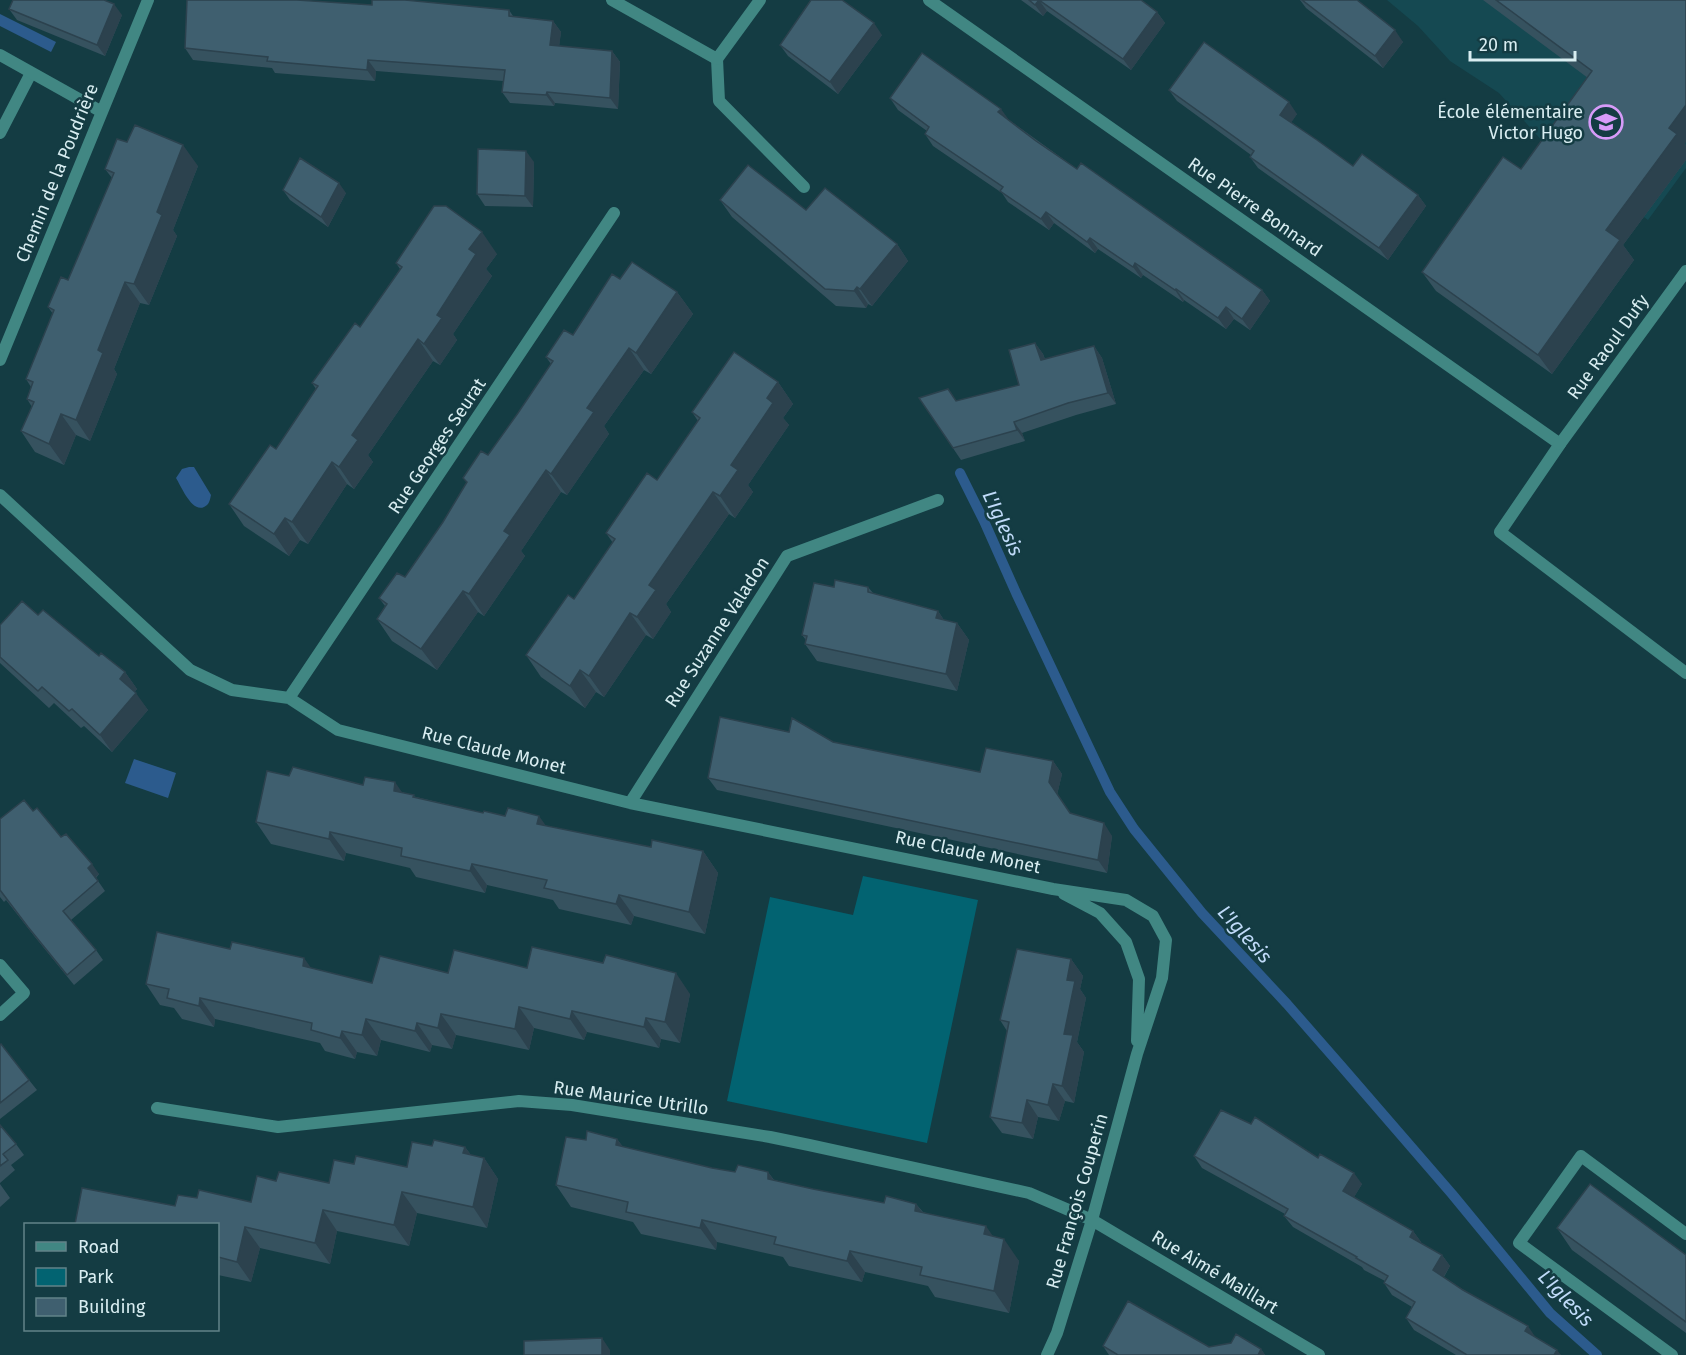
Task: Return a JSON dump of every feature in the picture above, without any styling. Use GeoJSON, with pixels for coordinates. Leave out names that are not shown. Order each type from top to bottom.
{"type":"FeatureCollection","features":[{"type":"Feature","properties":{"kind":"street","name":"Chemin de la Poudrière"},"geometry":{"type":"LineString","coordinates":[[0,360],[148,0]]}},
{"type":"Feature","properties":{"kind":"street"},"geometry":{"type":"LineString","coordinates":[[612,0],[717,59]]}},
{"type":"Feature","properties":{"kind":"street"},"geometry":{"type":"LineString","coordinates":[[760,0],[717,59],[719,101],[804,187]]}},
{"type":"Feature","properties":{"kind":"street","name":"Rue Pierre Bonnard"},"geometry":{"type":"LineString","coordinates":[[929,0],[1560,444]]}},
{"type":"Feature","properties":{"kind":"street"},"geometry":{"type":"LineString","coordinates":[[0,55],[102,112]]}},
{"type":"Feature","properties":{"kind":"street"},"geometry":{"type":"LineString","coordinates":[[0,133],[32,73]]}},
{"type":"Feature","properties":{"kind":"street","name":"Rue Georges Seurat"},"geometry":{"type":"LineString","coordinates":[[290,698],[614,213]]}},
{"type":"Feature","properties":{"kind":"street","name":"Rue Raoul Dufy"},"geometry":{"type":"LineString","coordinates":[[1686,271],[1560,444],[1500,532],[1686,673]]}},
{"type":"Feature","properties":{"kind":"street","name":"Rue Claude Monet"},"geometry":{"type":"LineString","coordinates":[[0,495],[190,670],[232,690],[290,698],[338,730],[630,802],[1053,889]]}},
{"type":"Feature","properties":{"kind":"street","name":"Rue Suzanne Valadon"},"geometry":{"type":"LineString","coordinates":[[630,802],[787,556],[938,500]]}},
{"type":"Feature","properties":{"kind":"street","name":"Rue François Couperin"},"geometry":{"type":"LineString","coordinates":[[1053,889],[1100,913],[1126,942],[1139,979],[1137,1054]]}},
{"type":"Feature","properties":{"kind":"street","name":"Rue François Couperin"},"geometry":{"type":"LineString","coordinates":[[1047,1355],[1057,1333],[1092,1220],[1137,1054],[1162,978],[1166,940],[1153,916],[1126,900],[1053,889]]}},
{"type":"Feature","properties":{"kind":"street"},"geometry":{"type":"LineString","coordinates":[[0,965],[24,993],[0,1015]]}},
{"type":"Feature","properties":{"kind":"street","name":"Rue Maurice Utrillo"},"geometry":{"type":"LineString","coordinates":[[157,1108],[278,1127],[519,1101],[572,1105],[770,1137],[1029,1193],[1092,1220]]}},
{"type":"Feature","properties":{"kind":"street"},"geometry":{"type":"LineString","coordinates":[[1672,1355],[1519,1243],[1581,1156],[1686,1234]]}},
{"type":"Feature","properties":{"kind":"street","name":"Rue Aimé Maillart"},"geometry":{"type":"LineString","coordinates":[[1092,1220],[1319,1355]]}},
{"type":"Feature","properties":{"kind":"shaded area","name":"École élémentaire Victor Hugo"},"geometry":{"type":"Polygon","coordinates":[[[1387,0],[1686,0],[1686,168],[1648,220],[1552,152],[1499,93],[1450,61],[1418,26],[1387,0]]]}},
{"type":"Feature","properties":{"kind":"shaded area"},"geometry":{"type":"Polygon","coordinates":[[[0,14],[56,42],[51,52],[0,26],[0,14]]]}},
{"type":"Feature","properties":{"kind":"shaded area"},"geometry":{"type":"Polygon","coordinates":[[[194,467],[211,495],[208,504],[204,507],[200,508],[191,503],[176,478],[182,469],[194,467]]]}},
{"type":"Feature","properties":{"kind":"shaded area"},"geometry":{"type":"Polygon","coordinates":[[[134,759],[176,773],[168,798],[125,783],[134,759]]]}},
{"type":"Feature","properties":{"kind":"green space"},"geometry":{"type":"Polygon","coordinates":[[[863,876],[978,900],[927,1143],[727,1101],[770,897],[853,915],[863,876]]]}},
{"type":"Feature","properties":{"kind":"building"},"geometry":{"type":"Polygon","coordinates":[[[13,0],[104,0],[114,4],[97,45],[9,9],[13,0]]]}},
{"type":"Feature","properties":{"kind":"building"},"geometry":{"type":"Polygon","coordinates":[[[187,0],[297,0],[372,5],[372,0],[405,0],[509,10],[509,16],[553,21],[550,45],[612,51],[610,98],[547,92],[546,95],[502,92],[505,70],[368,60],[367,70],[267,61],[268,57],[185,48],[187,0]]]}},
{"type":"Feature","properties":{"kind":"building"},"geometry":{"type":"Polygon","coordinates":[[[811,0],[842,0],[874,23],[830,82],[780,45],[811,0]]]}},
{"type":"Feature","properties":{"kind":"building"},"geometry":{"type":"Polygon","coordinates":[[[1029,0],[1039,0],[1035,5],[1029,0]]]}},
{"type":"Feature","properties":{"kind":"building"},"geometry":{"type":"Polygon","coordinates":[[[1039,0],[1141,0],[1157,12],[1123,59],[1039,0]]]}},
{"type":"Feature","properties":{"kind":"building"},"geometry":{"type":"Polygon","coordinates":[[[1302,0],[1357,0],[1395,30],[1375,56],[1302,0]]]}},
{"type":"Feature","properties":{"kind":"building"},"geometry":{"type":"Polygon","coordinates":[[[1496,0],[1686,0],[1686,105],[1669,128],[1677,134],[1606,230],[1620,240],[1538,355],[1422,272],[1503,157],[1521,169],[1592,71],[1496,0]]]}},
{"type":"Feature","properties":{"kind":"building"},"geometry":{"type":"Polygon","coordinates":[[[1204,42],[1289,102],[1280,115],[1353,166],[1362,154],[1418,195],[1379,248],[1250,157],[1254,151],[1169,90],[1204,42]]]}},
{"type":"Feature","properties":{"kind":"building"},"geometry":{"type":"Polygon","coordinates":[[[922,53],[1001,109],[998,112],[1036,141],[1077,169],[1081,163],[1262,290],[1242,319],[1226,307],[1218,318],[1135,263],[1133,267],[1090,238],[1087,242],[1046,212],[1041,219],[1000,191],[1003,187],[925,134],[929,127],[890,98],[922,53]]]}},
{"type":"Feature","properties":{"kind":"building"},"geometry":{"type":"Polygon","coordinates":[[[135,125],[183,145],[157,212],[162,215],[134,284],[125,282],[98,350],[103,353],[76,420],[61,414],[49,444],[21,431],[34,402],[27,399],[33,382],[26,379],[54,310],[48,307],[61,277],[68,280],[114,173],[105,169],[117,139],[127,142],[135,125]]]}},
{"type":"Feature","properties":{"kind":"building"},"geometry":{"type":"Polygon","coordinates":[[[478,149],[526,151],[525,196],[477,194],[478,149]]]}},
{"type":"Feature","properties":{"kind":"building"},"geometry":{"type":"Polygon","coordinates":[[[300,158],[339,183],[321,217],[283,190],[300,158]]]}},
{"type":"Feature","properties":{"kind":"building"},"geometry":{"type":"Polygon","coordinates":[[[748,165],[806,210],[825,188],[897,244],[860,289],[857,287],[854,291],[825,289],[720,200],[748,165]]]}},
{"type":"Feature","properties":{"kind":"building"},"geometry":{"type":"Polygon","coordinates":[[[434,206],[446,206],[482,232],[469,249],[476,254],[437,315],[442,318],[424,344],[418,339],[352,435],[358,440],[339,467],[332,462],[292,522],[285,518],[274,534],[229,504],[270,445],[276,449],[318,386],[312,383],[355,323],[360,327],[402,267],[396,263],[434,206]]]}},
{"type":"Feature","properties":{"kind":"building"},"geometry":{"type":"Polygon","coordinates":[[[632,262],[677,292],[636,353],[629,348],[587,408],[594,412],[551,474],[546,470],[504,531],[510,535],[469,594],[463,591],[421,649],[377,619],[387,604],[379,598],[397,573],[405,577],[443,522],[467,482],[463,478],[481,451],[488,455],[553,361],[546,357],[564,330],[573,335],[612,274],[620,279],[632,262]]]}},
{"type":"Feature","properties":{"kind":"building"},"geometry":{"type":"Polygon","coordinates":[[[1035,343],[1041,360],[1094,346],[1108,393],[1068,403],[1014,422],[1017,430],[953,448],[919,398],[948,389],[956,401],[1019,385],[1009,350],[1035,343]]]}},
{"type":"Feature","properties":{"kind":"building"},"geometry":{"type":"Polygon","coordinates":[[[734,352],[778,382],[767,398],[773,403],[731,465],[738,470],[720,496],[713,492],[649,585],[656,590],[637,617],[630,613],[589,676],[580,670],[570,686],[526,655],[568,595],[574,599],[615,539],[606,533],[647,473],[657,480],[700,418],[692,412],[734,352]]]}},
{"type":"Feature","properties":{"kind":"building"},"geometry":{"type":"Polygon","coordinates":[[[835,580],[868,587],[868,592],[938,611],[936,618],[957,623],[946,674],[805,644],[807,636],[802,635],[814,583],[834,587],[835,580]]]}},
{"type":"Feature","properties":{"kind":"building"},"geometry":{"type":"Polygon","coordinates":[[[22,601],[38,615],[43,610],[99,656],[101,653],[125,672],[120,679],[136,693],[100,735],[72,709],[69,711],[42,687],[38,691],[0,657],[0,625],[22,601]]]}},
{"type":"Feature","properties":{"kind":"building"},"geometry":{"type":"Polygon","coordinates":[[[720,717],[789,732],[792,718],[833,742],[980,772],[986,748],[1053,761],[1049,782],[1070,813],[1104,823],[1098,860],[708,778],[720,717]]]}},
{"type":"Feature","properties":{"kind":"building"},"geometry":{"type":"Polygon","coordinates":[[[293,767],[363,785],[365,777],[395,782],[394,791],[483,813],[484,811],[505,816],[508,808],[539,816],[537,824],[651,847],[652,840],[703,851],[689,912],[619,895],[616,904],[544,888],[547,880],[472,864],[470,871],[401,856],[402,848],[330,832],[329,839],[256,822],[267,771],[289,776],[293,767]]]}},
{"type":"Feature","properties":{"kind":"building"},"geometry":{"type":"Polygon","coordinates":[[[24,800],[33,811],[37,808],[61,837],[66,834],[92,864],[88,868],[98,881],[63,911],[96,950],[67,975],[0,890],[0,819],[24,800]]]}},
{"type":"Feature","properties":{"kind":"building"},"geometry":{"type":"Polygon","coordinates":[[[157,932],[230,949],[232,942],[304,958],[303,966],[372,983],[380,956],[448,973],[454,950],[527,968],[532,947],[603,963],[606,955],[676,973],[665,1022],[646,1018],[644,1027],[572,1011],[570,1019],[519,1007],[515,1029],[441,1014],[438,1028],[417,1023],[415,1031],[366,1019],[362,1035],[342,1031],[340,1038],[311,1030],[312,1023],[200,998],[199,1006],[167,998],[169,989],[146,984],[157,932]]]}},
{"type":"Feature","properties":{"kind":"building"},"geometry":{"type":"Polygon","coordinates":[[[1017,949],[1071,959],[1067,980],[1075,981],[1064,1034],[1073,1035],[1062,1086],[1053,1084],[1048,1105],[1027,1100],[1022,1123],[990,1117],[1009,1022],[1000,1020],[1017,949]]]}},
{"type":"Feature","properties":{"kind":"building"},"geometry":{"type":"Polygon","coordinates":[[[0,1045],[29,1080],[0,1103],[0,1045]]]}},
{"type":"Feature","properties":{"kind":"building"},"geometry":{"type":"Polygon","coordinates":[[[1221,1110],[1251,1124],[1255,1117],[1318,1158],[1320,1154],[1354,1173],[1343,1191],[1413,1231],[1410,1237],[1442,1255],[1433,1270],[1463,1290],[1528,1326],[1525,1331],[1557,1350],[1554,1355],[1467,1355],[1406,1318],[1415,1302],[1384,1283],[1388,1276],[1284,1216],[1288,1209],[1194,1156],[1221,1110]]]}},
{"type":"Feature","properties":{"kind":"building"},"geometry":{"type":"Polygon","coordinates":[[[0,1125],[16,1144],[3,1154],[8,1160],[0,1166],[0,1125]]]}},
{"type":"Feature","properties":{"kind":"building"},"geometry":{"type":"Polygon","coordinates":[[[587,1131],[617,1139],[616,1145],[712,1168],[735,1172],[738,1165],[768,1172],[768,1179],[884,1203],[886,1196],[916,1204],[915,1211],[986,1226],[984,1234],[1004,1239],[994,1291],[920,1275],[922,1267],[850,1251],[847,1261],[774,1244],[776,1237],[702,1220],[700,1228],[626,1212],[628,1202],[556,1185],[566,1137],[586,1140],[587,1131]]]}},
{"type":"Feature","properties":{"kind":"building"},"geometry":{"type":"Polygon","coordinates":[[[434,1140],[465,1147],[463,1153],[484,1158],[473,1207],[402,1192],[394,1225],[323,1210],[315,1243],[245,1227],[237,1262],[219,1257],[219,1223],[75,1223],[82,1188],[175,1206],[178,1195],[197,1198],[199,1190],[251,1202],[257,1176],[276,1181],[279,1172],[329,1183],[334,1160],[354,1164],[356,1156],[407,1167],[412,1142],[432,1146],[434,1140]]]}},
{"type":"Feature","properties":{"kind":"building"},"geometry":{"type":"Polygon","coordinates":[[[1590,1184],[1686,1255],[1686,1322],[1557,1228],[1590,1184]]]}},
{"type":"Feature","properties":{"kind":"building"},"geometry":{"type":"Polygon","coordinates":[[[1128,1301],[1209,1347],[1231,1343],[1236,1334],[1261,1349],[1258,1355],[1118,1355],[1103,1346],[1128,1301]]]}},
{"type":"Feature","properties":{"kind":"building"},"geometry":{"type":"Polygon","coordinates":[[[602,1338],[602,1355],[524,1355],[524,1341],[602,1338]]]}},
{"type":"Feature","properties":{"kind":"waterway","name":"L'Iglesis"},"geometry":{"type":"LineString","coordinates":[[960,473],[1110,792],[1134,829],[1202,913],[1287,1004],[1452,1194],[1550,1313],[1597,1355]]}},
{"type":"Feature","properties":{"kind":"place","name":"École élémentaire Victor Hugo"},"geometry":{"type":"Point","coordinates":[1606,122]}}]}
